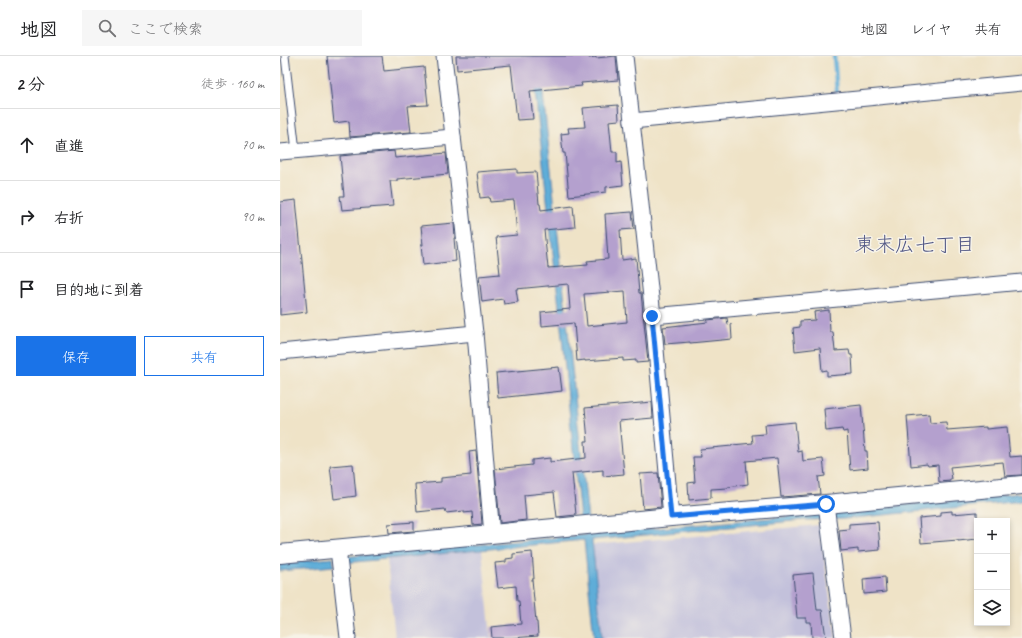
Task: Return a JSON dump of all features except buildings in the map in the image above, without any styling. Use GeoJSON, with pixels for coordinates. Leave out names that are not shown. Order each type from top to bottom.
{"type":"FeatureCollection","features":[{"type":"Feature","properties":{"kind":"street"},"geometry":{"type":"LineString","coordinates":[[444,56],[475,333],[492,535]]}},
{"type":"Feature","properties":{"kind":"street"},"geometry":{"type":"LineString","coordinates":[[625,56],[671,517]]}},
{"type":"Feature","properties":{"kind":"street"},"geometry":{"type":"LineString","coordinates":[[632,121],[1022,83]]}},
{"type":"Feature","properties":{"kind":"street"},"geometry":{"type":"LineString","coordinates":[[280,152],[453,137]]}},
{"type":"Feature","properties":{"kind":"street"},"geometry":{"type":"LineString","coordinates":[[652,316],[1022,282]]}},
{"type":"Feature","properties":{"kind":"street"},"geometry":{"type":"LineString","coordinates":[[280,352],[475,333]]}},
{"type":"Feature","properties":{"kind":"street"},"geometry":{"type":"LineString","coordinates":[[280,554],[671,517],[827,512],[1022,485]]}},
{"type":"Feature","properties":{"kind":"street"},"geometry":{"type":"LineString","coordinates":[[827,512],[843,638]]}},
{"type":"Feature","properties":{"kind":"street"},"geometry":{"type":"LineString","coordinates":[[338,549],[348,638]]}},
{"type":"Feature","properties":{"kind":"lane"},"geometry":{"type":"LineString","coordinates":[[285,56],[296,151]]}},
{"type":"Feature","properties":{"kind":"shaded area"},"geometry":{"type":"Polygon","coordinates":[[[819,525],[836,638],[602,638],[592,545],[819,525]]]}},
{"type":"Feature","properties":{"kind":"shaded area"},"geometry":{"type":"Polygon","coordinates":[[[482,550],[491,638],[395,638],[387,559],[482,550]]]}},
{"type":"Feature","properties":{"kind":"water"},"geometry":{"type":"Polygon","coordinates":[[[531,56],[539,56],[588,519],[580,520],[559,307],[531,56]]]}},
{"type":"Feature","properties":{"kind":"water"},"geometry":{"type":"Polygon","coordinates":[[[1022,493],[1022,501],[844,519],[804,520],[592,540],[602,638],[594,638],[584,540],[344,563],[343,557],[804,515],[1022,493]]]}},
{"type":"Feature","properties":{"kind":"water"},"geometry":{"type":"Polygon","coordinates":[[[333,558],[334,566],[280,571],[280,563],[333,558]]]}},
{"type":"Feature","properties":{"kind":"waterway"},"geometry":{"type":"LineString","coordinates":[[834,56],[837,94]]}},
{"type":"Feature","properties":{"kind":"district","name":"東末広七丁目"},"geometry":{"type":"Point","coordinates":[915,244]}},
{"type":"Feature","properties":{"kind":"route"},"geometry":{"type":"LineString","coordinates":[[652,316],[671,517],[826,504]]}}]}
